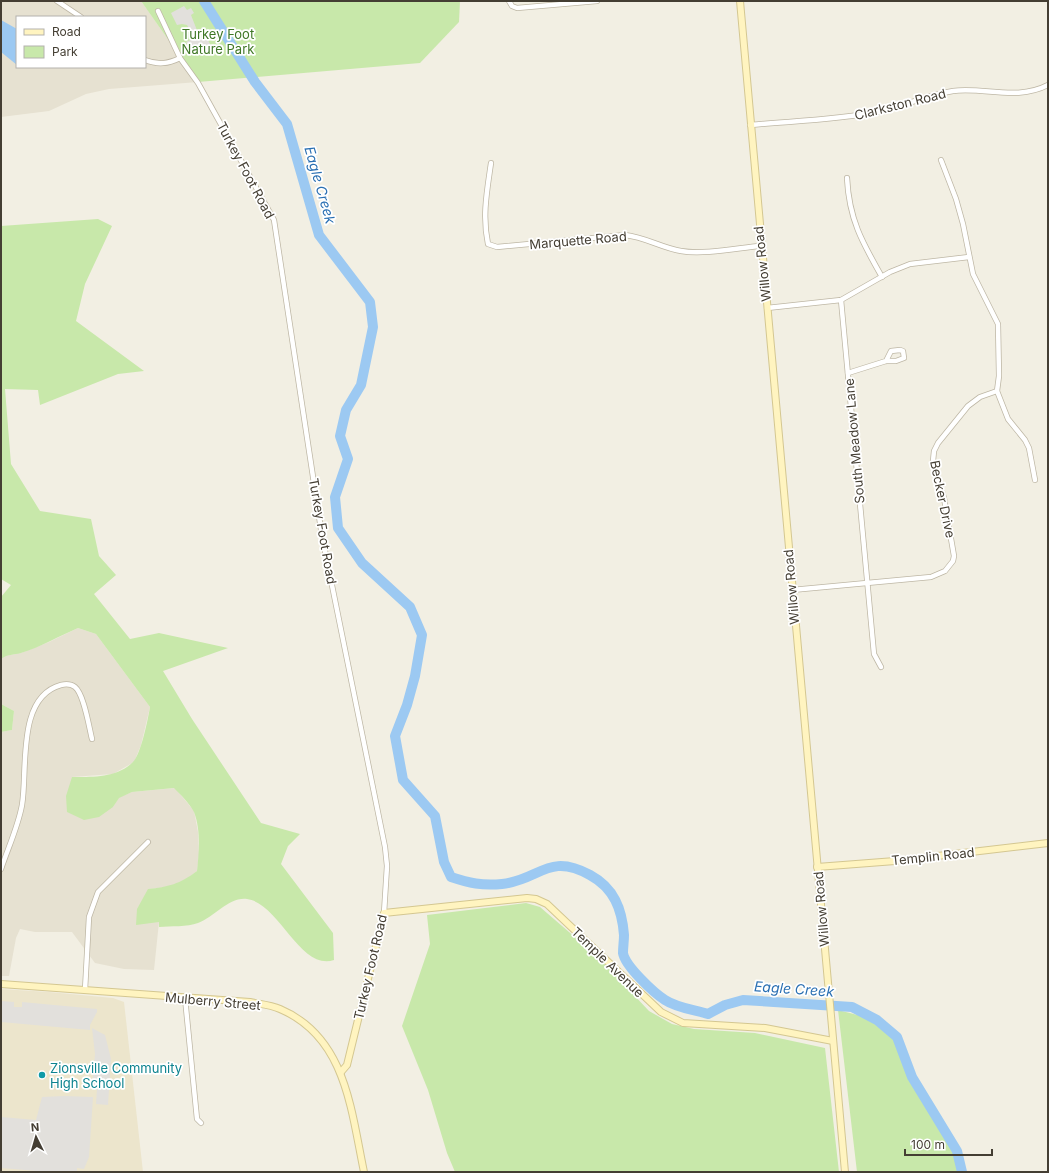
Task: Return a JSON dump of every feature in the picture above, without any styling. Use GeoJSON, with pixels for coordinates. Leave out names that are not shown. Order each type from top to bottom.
{"type":"FeatureCollection","features":[{"type":"Feature","properties":{"kind":"street"},"geometry":{"type":"LineString","coordinates":[[57,1],[80,16]]}},
{"type":"Feature","properties":{"kind":"street"},"geometry":{"type":"LineString","coordinates":[[511,3],[517,8],[597,1]]}},
{"type":"Feature","properties":{"kind":"street","name":"Willow Road"},"geometry":{"type":"LineString","coordinates":[[740,1],[760,246],[767,308],[845,1172]]}},
{"type":"Feature","properties":{"kind":"street","name":"Turkey Foot Road"},"geometry":{"type":"LineString","coordinates":[[158,11],[180,58],[198,83],[274,220],[322,536],[384,847],[387,866],[384,913],[347,1065],[341,1072]]}},
{"type":"Feature","properties":{"kind":"street"},"geometry":{"type":"LineString","coordinates":[[146,60],[160,64],[170,63],[180,58]]}},
{"type":"Feature","properties":{"kind":"street","name":"Clarkston Road"},"geometry":{"type":"LineString","coordinates":[[750,125],[863,115],[886,110],[944,92],[966,90],[1019,94],[1031,92],[1048,85]]}},
{"type":"Feature","properties":{"kind":"street"},"geometry":{"type":"LineString","coordinates":[[941,160],[964,224],[969,256],[979,288],[998,324],[999,376],[995,392],[1008,419],[1025,440],[1029,448],[1035,480]]}},
{"type":"Feature","properties":{"kind":"street","name":"Marquette Road"},"geometry":{"type":"LineString","coordinates":[[491,163],[484,216],[488,244],[497,247],[625,235],[642,237],[676,250],[689,252],[760,246]]}},
{"type":"Feature","properties":{"kind":"street"},"geometry":{"type":"LineString","coordinates":[[847,178],[855,226],[882,277]]}},
{"type":"Feature","properties":{"kind":"street"},"geometry":{"type":"LineString","coordinates":[[767,308],[841,300],[882,277],[910,264],[969,256]]}},
{"type":"Feature","properties":{"kind":"street","name":"South Meadow Lane"},"geometry":{"type":"LineString","coordinates":[[841,300],[874,654],[881,667]]}},
{"type":"Feature","properties":{"kind":"street"},"geometry":{"type":"LineString","coordinates":[[848,373],[886,361]]}},
{"type":"Feature","properties":{"kind":"street","name":"Becker Drive"},"geometry":{"type":"LineString","coordinates":[[792,590],[931,577],[945,571],[953,561],[954,556],[947,511],[933,461],[934,451],[938,443],[968,406],[980,397],[995,392]]}},
{"type":"Feature","properties":{"kind":"street"},"geometry":{"type":"LineString","coordinates":[[1,869],[22,804],[29,721],[41,697],[52,688],[60,685],[66,684],[74,686],[80,693],[92,739]]}},
{"type":"Feature","properties":{"kind":"street"},"geometry":{"type":"LineString","coordinates":[[84,990],[89,917],[98,892],[148,842]]}},
{"type":"Feature","properties":{"kind":"street","name":"Templin Road"},"geometry":{"type":"LineString","coordinates":[[818,867],[895,861],[1048,843]]}},
{"type":"Feature","properties":{"kind":"street","name":"Temple Avenue"},"geometry":{"type":"LineString","coordinates":[[384,913],[536,899],[547,904],[661,1012],[683,1023],[765,1028],[833,1041]]}},
{"type":"Feature","properties":{"kind":"street","name":"Mulberry Street"},"geometry":{"type":"LineString","coordinates":[[1,984],[250,1002],[280,1009],[302,1022],[320,1039],[335,1059],[341,1072],[364,1172]]}},
{"type":"Feature","properties":{"kind":"street"},"geometry":{"type":"LineString","coordinates":[[185,998],[198,1119],[201,1123]]}},
{"type":"Feature","properties":{"kind":"shaded area"},"geometry":{"type":"Polygon","coordinates":[[[1,1],[141,1],[198,82],[109,89],[86,94],[49,111],[1,117],[1,1]]]}},
{"type":"Feature","properties":{"kind":"shaded area"},"geometry":{"type":"Polygon","coordinates":[[[184,6],[187,10],[191,8],[194,13],[191,15],[200,38],[207,38],[211,46],[204,54],[201,50],[192,53],[186,42],[192,39],[192,34],[187,25],[177,25],[171,13],[184,6]]]}},
{"type":"Feature","properties":{"kind":"shaded area"},"geometry":{"type":"Polygon","coordinates":[[[78,628],[96,634],[150,707],[141,745],[134,762],[113,774],[72,777],[113,807],[119,797],[132,792],[175,788],[194,811],[198,832],[199,855],[197,871],[184,881],[168,887],[148,889],[159,922],[154,970],[124,969],[95,963],[72,932],[35,932],[20,929],[16,938],[9,976],[1,976],[1,732],[12,730],[14,711],[1,704],[1,659],[5,656],[21,653],[49,642],[78,628]]]}},
{"type":"Feature","properties":{"kind":"shaded area","name":"Zionsville Community High School"},"geometry":{"type":"Polygon","coordinates":[[[1,989],[113,998],[124,1002],[143,1172],[1,1172],[1,989]]]}},
{"type":"Feature","properties":{"kind":"shaded area"},"geometry":{"type":"Polygon","coordinates":[[[1,1001],[14,1002],[14,1007],[22,1007],[22,1002],[97,1009],[97,1012],[90,1025],[90,1030],[1,1022],[1,1001]]]}},
{"type":"Feature","properties":{"kind":"shaded area"},"geometry":{"type":"Polygon","coordinates":[[[92,1028],[105,1035],[111,1059],[108,1105],[96,1104],[97,1089],[92,1088],[95,1054],[92,1028]]]}},
{"type":"Feature","properties":{"kind":"shaded area"},"geometry":{"type":"Polygon","coordinates":[[[42,1097],[93,1097],[89,1157],[84,1169],[77,1168],[77,1172],[49,1172],[1,1168],[1,1117],[36,1120],[42,1097]]]}},
{"type":"Feature","properties":{"kind":"green space","name":"Turkey Foot Nature Park"},"geometry":{"type":"Polygon","coordinates":[[[141,1],[460,1],[459,22],[420,63],[198,82],[141,1]]]}},
{"type":"Feature","properties":{"kind":"green space"},"geometry":{"type":"Polygon","coordinates":[[[98,219],[112,226],[85,284],[76,321],[144,371],[118,374],[40,405],[38,390],[5,389],[11,464],[40,511],[91,519],[99,556],[116,575],[94,594],[130,639],[159,633],[228,648],[163,671],[192,719],[261,823],[300,834],[288,846],[281,864],[333,933],[334,960],[322,961],[311,956],[300,947],[280,923],[259,903],[247,899],[234,901],[204,920],[194,924],[159,927],[159,922],[136,925],[137,909],[148,889],[174,884],[197,871],[199,834],[194,812],[174,788],[132,792],[119,798],[113,807],[99,817],[84,820],[67,812],[66,796],[72,777],[104,776],[120,771],[133,762],[139,752],[150,707],[96,634],[78,628],[36,648],[21,653],[8,655],[1,659],[1,597],[11,585],[1,579],[1,226],[98,219]]]}},
{"type":"Feature","properties":{"kind":"green space"},"geometry":{"type":"Polygon","coordinates":[[[1,704],[14,711],[12,730],[1,732],[1,704]]]}},
{"type":"Feature","properties":{"kind":"green space"},"geometry":{"type":"Polygon","coordinates":[[[526,903],[540,907],[598,957],[649,1011],[672,1024],[694,1029],[755,1033],[825,1048],[839,1172],[455,1172],[447,1153],[428,1090],[402,1026],[430,944],[427,915],[526,903]]]}},
{"type":"Feature","properties":{"kind":"green space"},"geometry":{"type":"Polygon","coordinates":[[[838,1010],[877,1020],[897,1037],[912,1077],[957,1151],[962,1172],[857,1172],[838,1010]]]}},
{"type":"Feature","properties":{"kind":"water"},"geometry":{"type":"Polygon","coordinates":[[[1,20],[16,28],[16,64],[1,52],[1,20]]]}},
{"type":"Feature","properties":{"kind":"waterway","name":"Eagle Creek"},"geometry":{"type":"LineString","coordinates":[[204,1],[255,82],[287,124],[319,235],[370,302],[373,327],[361,385],[346,410],[340,436],[348,459],[335,497],[338,528],[362,563],[410,607],[422,635],[415,676],[407,705],[395,736],[403,780],[435,816],[444,862],[451,877],[476,884],[502,884],[515,882],[544,869],[564,866],[590,875],[605,886],[611,893],[619,908],[624,935],[623,953],[629,965],[634,972],[660,997],[680,1007],[708,1014],[725,1005],[743,1000],[852,1007],[877,1020],[897,1037],[912,1077],[957,1151],[962,1172]]}},
{"type":"Feature","properties":{"kind":"place","name":"Zionsville Community High School"},"geometry":{"type":"Point","coordinates":[42,1075]}}]}
